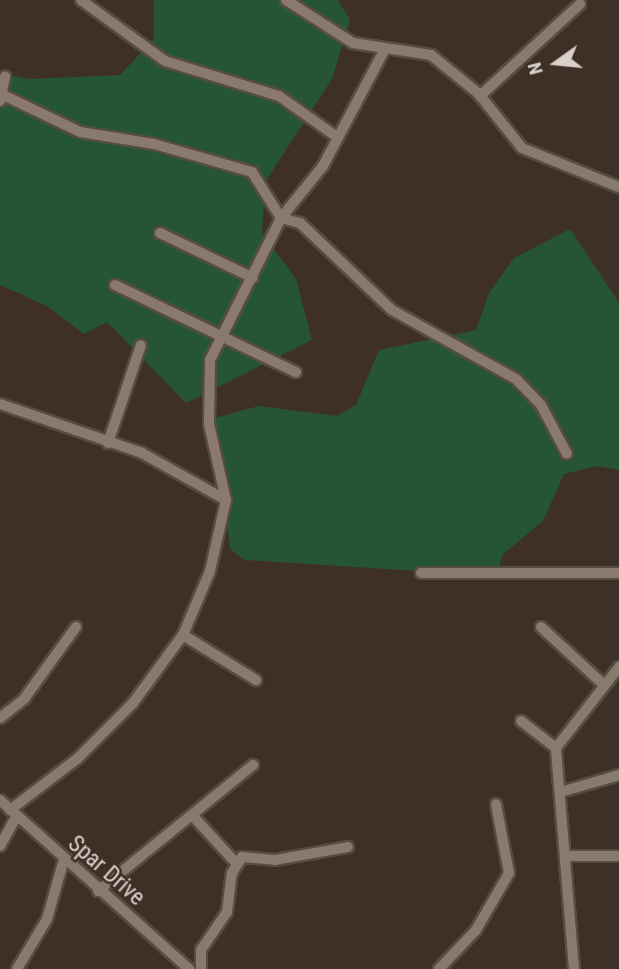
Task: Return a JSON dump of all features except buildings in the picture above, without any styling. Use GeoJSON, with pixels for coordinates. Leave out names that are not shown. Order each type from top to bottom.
{"type":"FeatureCollection","features":[{"type":"Feature","properties":{"kind":"street"},"geometry":{"type":"LineString","coordinates":[[81,0],[165,61],[279,96],[337,137]]}},
{"type":"Feature","properties":{"kind":"street"},"geometry":{"type":"LineString","coordinates":[[286,0],[331,33],[368,47],[384,51],[419,48],[480,96],[522,148],[619,187]]}},
{"type":"Feature","properties":{"kind":"street"},"geometry":{"type":"LineString","coordinates":[[480,96],[580,4]]}},
{"type":"Feature","properties":{"kind":"street"},"geometry":{"type":"LineString","coordinates":[[368,47],[376,72]]}},
{"type":"Feature","properties":{"kind":"street"},"geometry":{"type":"LineString","coordinates":[[0,846],[13,814],[77,759],[134,703],[183,635],[210,572],[226,500],[209,424],[210,360],[281,218],[323,166],[376,72],[384,51]]}},
{"type":"Feature","properties":{"kind":"street"},"geometry":{"type":"LineString","coordinates":[[5,78],[1,98],[80,132],[252,172],[281,218],[300,223],[392,310],[516,379],[541,405],[567,454]]}},
{"type":"Feature","properties":{"kind":"street"},"geometry":{"type":"LineString","coordinates":[[160,233],[253,278]]}},
{"type":"Feature","properties":{"kind":"street"},"geometry":{"type":"LineString","coordinates":[[115,285],[219,338],[296,372]]}},
{"type":"Feature","properties":{"kind":"street"},"geometry":{"type":"LineString","coordinates":[[108,443],[141,345]]}},
{"type":"Feature","properties":{"kind":"street"},"geometry":{"type":"LineString","coordinates":[[0,404],[142,453],[226,500]]}},
{"type":"Feature","properties":{"kind":"street"},"geometry":{"type":"LineString","coordinates":[[421,573],[619,573]]}},
{"type":"Feature","properties":{"kind":"street"},"geometry":{"type":"LineString","coordinates":[[0,718],[24,699],[76,627]]}},
{"type":"Feature","properties":{"kind":"street"},"geometry":{"type":"LineString","coordinates":[[541,627],[604,685]]}},
{"type":"Feature","properties":{"kind":"street"},"geometry":{"type":"LineString","coordinates":[[183,635],[257,680]]}},
{"type":"Feature","properties":{"kind":"street"},"geometry":{"type":"LineString","coordinates":[[556,748],[619,667]]}},
{"type":"Feature","properties":{"kind":"street"},"geometry":{"type":"LineString","coordinates":[[520,721],[556,748],[564,792],[565,856],[574,969]]}},
{"type":"Feature","properties":{"kind":"street"},"geometry":{"type":"LineString","coordinates":[[98,891],[253,765]]}},
{"type":"Feature","properties":{"kind":"street"},"geometry":{"type":"LineString","coordinates":[[564,792],[619,775]]}},
{"type":"Feature","properties":{"kind":"street","name":"Spar Drive"},"geometry":{"type":"LineString","coordinates":[[0,800],[63,863],[189,969]]}},
{"type":"Feature","properties":{"kind":"street"},"geometry":{"type":"LineString","coordinates":[[439,969],[476,930],[509,873],[496,804]]}},
{"type":"Feature","properties":{"kind":"street"},"geometry":{"type":"LineString","coordinates":[[192,815],[236,863]]}},
{"type":"Feature","properties":{"kind":"street"},"geometry":{"type":"LineString","coordinates":[[201,969],[204,942],[227,912],[236,863],[242,857],[275,860],[348,847]]}},
{"type":"Feature","properties":{"kind":"street"},"geometry":{"type":"LineString","coordinates":[[565,856],[619,856]]}},
{"type":"Feature","properties":{"kind":"street"},"geometry":{"type":"LineString","coordinates":[[17,969],[47,919],[63,863]]}},
{"type":"Feature","properties":{"kind":"green space"},"geometry":{"type":"Polygon","coordinates":[[[154,0],[338,0],[350,20],[332,79],[265,182],[262,233],[296,279],[312,340],[186,403],[107,322],[84,334],[47,306],[0,285],[0,73],[30,79],[120,75],[154,39],[154,0]]]}},
{"type":"Feature","properties":{"kind":"green space"},"geometry":{"type":"Polygon","coordinates":[[[570,229],[619,303],[619,470],[597,466],[564,474],[543,521],[503,554],[498,570],[481,575],[245,560],[230,549],[215,418],[259,406],[337,416],[356,405],[379,350],[476,330],[489,293],[514,258],[570,229]]]}}]}
